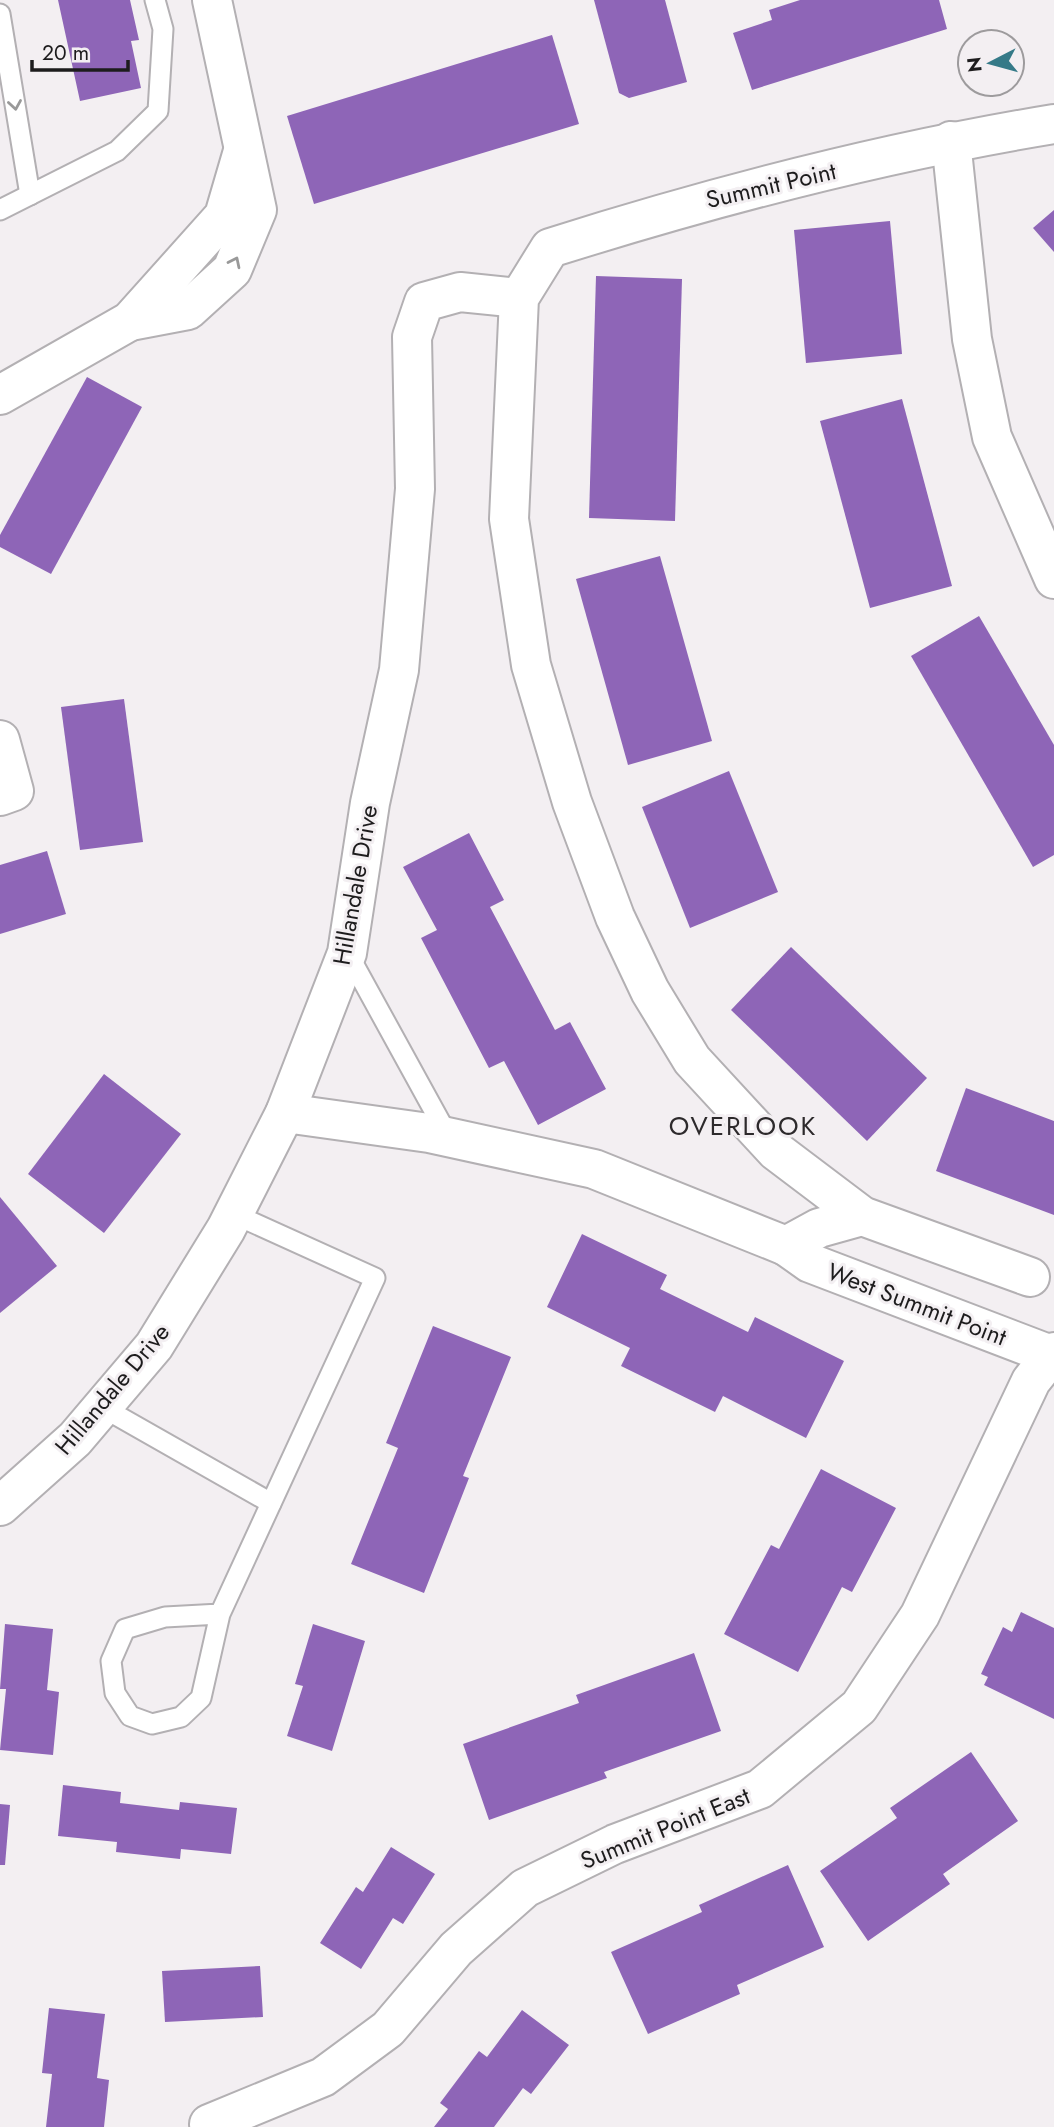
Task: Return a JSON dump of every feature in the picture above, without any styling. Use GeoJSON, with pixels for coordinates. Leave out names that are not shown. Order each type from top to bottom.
{"type":"FeatureCollection","features":[{"type":"Feature","properties":{"kind":"street"},"geometry":{"type":"LineString","coordinates":[[0,395],[130,321],[188,310],[232,270],[257,210],[245,143],[229,87],[212,0]]}},
{"type":"Feature","properties":{"kind":"street","name":"Summit Point"},"geometry":{"type":"LineString","coordinates":[[519,298],[550,248],[689,204],[951,141],[1054,124]]}},
{"type":"Feature","properties":{"kind":"street"},"geometry":{"type":"LineString","coordinates":[[951,141],[971,339],[992,437],[1054,579]]}},
{"type":"Feature","properties":{"kind":"street","name":"Hillandale Drive"},"geometry":{"type":"LineString","coordinates":[[0,1506],[75,1439],[155,1346],[234,1214],[285,1113],[347,953],[370,803],[400,670],[415,489],[412,337],[424,302],[460,292],[519,298]]}},
{"type":"Feature","properties":{"kind":"street"},"geometry":{"type":"LineString","coordinates":[[519,298],[509,519],[531,665],[572,803],[605,892],[650,990],[692,1060],[776,1151],[862,1216],[1030,1277]]}},
{"type":"Feature","properties":{"kind":"street"},"geometry":{"type":"LineString","coordinates":[[0,740],[14,791],[0,796]]}},
{"type":"Feature","properties":{"kind":"street","name":"West Summit Point"},"geometry":{"type":"LineString","coordinates":[[285,1113],[449,1137],[594,1170],[786,1246],[810,1263],[1053,1353]]}},
{"type":"Feature","properties":{"kind":"street"},"geometry":{"type":"LineString","coordinates":[[786,1246],[819,1228],[862,1216]]}},
{"type":"Feature","properties":{"kind":"street","name":"Summit Point East"},"geometry":{"type":"LineString","coordinates":[[209,2123],[323,2077],[388,2029],[456,1949],[525,1888],[615,1844],[760,1789],[859,1707],[920,1615],[1031,1381],[1053,1353]]}},
{"type":"Feature","properties":{"kind":"lane"},"geometry":{"type":"LineString","coordinates":[[0,210],[117,151],[158,111],[163,29],[155,0]]}},
{"type":"Feature","properties":{"kind":"lane"},"geometry":{"type":"LineString","coordinates":[[0,14],[30,195]]}},
{"type":"Feature","properties":{"kind":"lane"},"geometry":{"type":"LineString","coordinates":[[347,953],[449,1137]]}},
{"type":"Feature","properties":{"kind":"lane"},"geometry":{"type":"LineString","coordinates":[[220,1614],[165,1617],[125,1629],[111,1661],[115,1693],[130,1716],[152,1724],[171,1720],[181,1717],[201,1698],[220,1614],[375,1278],[234,1214]]}},
{"type":"Feature","properties":{"kind":"lane"},"geometry":{"type":"LineString","coordinates":[[103,1407],[271,1503]]}},
{"type":"Feature","properties":{"kind":"building"},"geometry":{"type":"Polygon","coordinates":[[[58,0],[130,0],[139,40],[131,41],[141,88],[80,101],[58,0]]]}},
{"type":"Feature","properties":{"kind":"building"},"geometry":{"type":"Polygon","coordinates":[[[594,0],[665,0],[687,82],[629,98],[619,93],[594,0]]]}},
{"type":"Feature","properties":{"kind":"building"},"geometry":{"type":"Polygon","coordinates":[[[800,0],[939,0],[947,29],[752,90],[733,33],[772,20],[769,10],[800,0]]]}},
{"type":"Feature","properties":{"kind":"building"},"geometry":{"type":"Polygon","coordinates":[[[552,35],[579,124],[314,204],[287,116],[552,35]]]}},
{"type":"Feature","properties":{"kind":"building"},"geometry":{"type":"Polygon","coordinates":[[[1054,210],[1054,252],[1033,228],[1054,210]]]}},
{"type":"Feature","properties":{"kind":"building"},"geometry":{"type":"Polygon","coordinates":[[[890,221],[902,354],[806,363],[794,230],[890,221]]]}},
{"type":"Feature","properties":{"kind":"building"},"geometry":{"type":"Polygon","coordinates":[[[596,276],[682,279],[675,521],[589,518],[596,276]]]}},
{"type":"Feature","properties":{"kind":"building"},"geometry":{"type":"Polygon","coordinates":[[[87,377],[142,407],[51,574],[0,547],[0,535],[87,377]]]}},
{"type":"Feature","properties":{"kind":"building"},"geometry":{"type":"Polygon","coordinates":[[[902,399],[952,586],[870,608],[820,421],[902,399]]]}},
{"type":"Feature","properties":{"kind":"building"},"geometry":{"type":"Polygon","coordinates":[[[660,556],[712,741],[628,765],[576,579],[660,556]]]}},
{"type":"Feature","properties":{"kind":"building"},"geometry":{"type":"Polygon","coordinates":[[[979,616],[1054,745],[1054,855],[1033,867],[911,656],[979,616]]]}},
{"type":"Feature","properties":{"kind":"building"},"geometry":{"type":"Polygon","coordinates":[[[124,699],[143,842],[80,850],[61,707],[124,699]]]}},
{"type":"Feature","properties":{"kind":"building"},"geometry":{"type":"Polygon","coordinates":[[[729,771],[778,892],[690,928],[642,807],[729,771]]]}},
{"type":"Feature","properties":{"kind":"building"},"geometry":{"type":"Polygon","coordinates":[[[469,833],[504,900],[490,907],[555,1030],[570,1022],[606,1089],[538,1125],[504,1061],[489,1068],[421,938],[437,930],[403,867],[469,833]]]}},
{"type":"Feature","properties":{"kind":"building"},"geometry":{"type":"Polygon","coordinates":[[[47,851],[66,914],[0,934],[0,865],[47,851]]]}},
{"type":"Feature","properties":{"kind":"building"},"geometry":{"type":"Polygon","coordinates":[[[791,947],[927,1078],[867,1141],[731,1010],[791,947]]]}},
{"type":"Feature","properties":{"kind":"building"},"geometry":{"type":"Polygon","coordinates":[[[104,1074],[181,1134],[104,1233],[28,1174],[104,1074]]]}},
{"type":"Feature","properties":{"kind":"building"},"geometry":{"type":"Polygon","coordinates":[[[966,1088],[1054,1121],[1054,1215],[936,1171],[966,1088]]]}},
{"type":"Feature","properties":{"kind":"building"},"geometry":{"type":"Polygon","coordinates":[[[0,1197],[57,1266],[0,1313],[0,1197]]]}},
{"type":"Feature","properties":{"kind":"building"},"geometry":{"type":"Polygon","coordinates":[[[582,1234],[667,1275],[660,1289],[748,1332],[755,1317],[844,1361],[806,1438],[723,1396],[715,1412],[621,1366],[630,1348],[547,1307],[582,1234]]]}},
{"type":"Feature","properties":{"kind":"building"},"geometry":{"type":"Polygon","coordinates":[[[433,1326],[511,1357],[463,1476],[469,1478],[424,1593],[351,1564],[398,1448],[386,1443],[433,1326]]]}},
{"type":"Feature","properties":{"kind":"building"},"geometry":{"type":"Polygon","coordinates":[[[821,1469],[896,1508],[852,1592],[842,1587],[798,1672],[724,1634],[771,1545],[779,1549],[821,1469]]]}},
{"type":"Feature","properties":{"kind":"building"},"geometry":{"type":"Polygon","coordinates":[[[1021,1612],[1054,1628],[1054,1719],[984,1685],[988,1677],[981,1674],[1003,1627],[1012,1632],[1021,1612]]]}},
{"type":"Feature","properties":{"kind":"building"},"geometry":{"type":"Polygon","coordinates":[[[5,1624],[53,1629],[47,1690],[59,1692],[53,1755],[0,1750],[6,1689],[0,1689],[5,1624]]]}},
{"type":"Feature","properties":{"kind":"building"},"geometry":{"type":"Polygon","coordinates":[[[313,1624],[365,1641],[332,1751],[287,1736],[303,1686],[295,1684],[313,1624]]]}},
{"type":"Feature","properties":{"kind":"building"},"geometry":{"type":"Polygon","coordinates":[[[694,1653],[721,1731],[604,1772],[607,1778],[489,1820],[463,1744],[579,1703],[576,1695],[694,1653]]]}},
{"type":"Feature","properties":{"kind":"building"},"geometry":{"type":"Polygon","coordinates":[[[971,1752],[1018,1821],[943,1874],[950,1884],[868,1941],[820,1871],[897,1818],[890,1808],[971,1752]]]}},
{"type":"Feature","properties":{"kind":"building"},"geometry":{"type":"Polygon","coordinates":[[[63,1785],[121,1792],[120,1803],[179,1810],[180,1802],[237,1808],[231,1854],[181,1849],[180,1859],[116,1852],[117,1842],[58,1836],[63,1785]]]}},
{"type":"Feature","properties":{"kind":"building"},"geometry":{"type":"Polygon","coordinates":[[[0,1804],[10,1805],[5,1865],[0,1865],[0,1804]]]}},
{"type":"Feature","properties":{"kind":"building"},"geometry":{"type":"Polygon","coordinates":[[[391,1847],[435,1874],[403,1924],[393,1918],[361,1969],[320,1943],[356,1887],[363,1892],[391,1847]]]}},
{"type":"Feature","properties":{"kind":"building"},"geometry":{"type":"Polygon","coordinates":[[[788,1865],[824,1947],[737,1985],[740,1994],[648,2034],[611,1952],[702,1912],[699,1905],[788,1865]]]}},
{"type":"Feature","properties":{"kind":"building"},"geometry":{"type":"Polygon","coordinates":[[[260,1966],[263,2017],[165,2022],[162,1971],[260,1966]]]}},
{"type":"Feature","properties":{"kind":"building"},"geometry":{"type":"Polygon","coordinates":[[[49,2008],[105,2014],[97,2078],[109,2080],[104,2127],[46,2127],[52,2074],[42,2073],[49,2008]]]}},
{"type":"Feature","properties":{"kind":"building"},"geometry":{"type":"Polygon","coordinates":[[[522,2010],[569,2045],[531,2094],[523,2088],[494,2127],[434,2127],[448,2109],[440,2103],[479,2051],[487,2057],[522,2010]]]}},
{"type":"Feature","properties":{"kind":"district","name":"OVERLOOK"},"geometry":{"type":"Point","coordinates":[743,1126]}}]}
